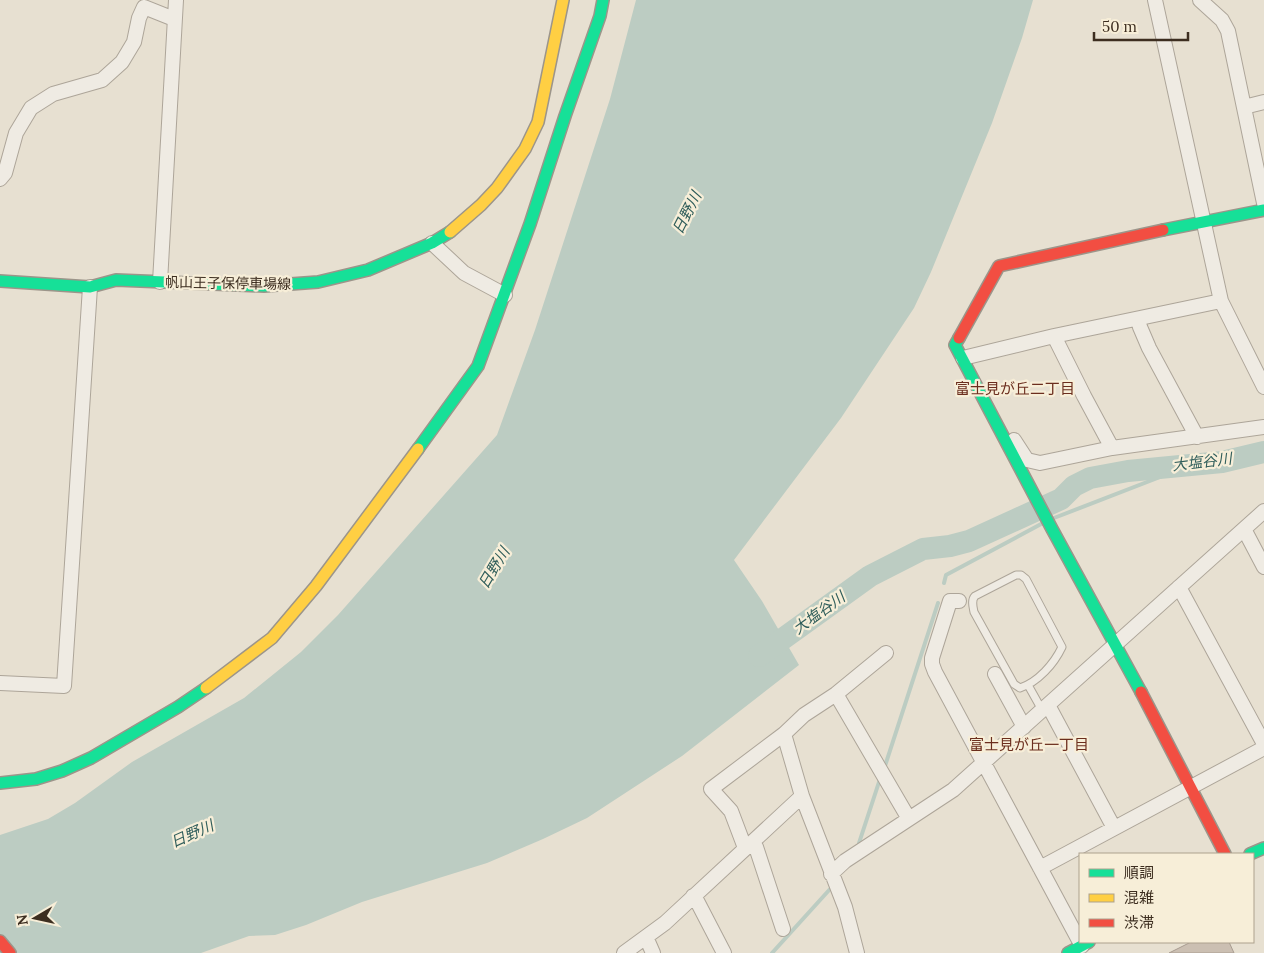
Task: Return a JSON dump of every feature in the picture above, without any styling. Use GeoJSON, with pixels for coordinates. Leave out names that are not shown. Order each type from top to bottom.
{"type":"FeatureCollection","features":[{"type":"Feature","properties":{"kind":"main road","name":"帆山王子保停車場線"},"geometry":{"type":"LineString","coordinates":[[0,281],[90,287],[116,280],[264,286],[318,282],[368,270],[432,243],[481,205],[497,188],[525,149],[538,122],[564,0]]}},
{"type":"Feature","properties":{"kind":"main road"},"geometry":{"type":"LineString","coordinates":[[0,783],[36,779],[62,771],[91,758],[178,707],[214,683],[272,638],[316,586],[478,366],[505,296],[600,16],[603,0]]}},
{"type":"Feature","properties":{"kind":"main road"},"geometry":{"type":"LineString","coordinates":[[1224,853],[1116,644],[1052,529],[955,345],[1000,266],[1264,210]]}},
{"type":"Feature","properties":{"kind":"main road"},"geometry":{"type":"LineString","coordinates":[[1252,853],[1264,848]]}},
{"type":"Feature","properties":{"kind":"main road"},"geometry":{"type":"LineString","coordinates":[[0,941],[10,953]]}},
{"type":"Feature","properties":{"kind":"main road"},"geometry":{"type":"LineString","coordinates":[[1068,953],[1085,944]]}},
{"type":"Feature","properties":{"kind":"street"},"geometry":{"type":"LineString","coordinates":[[160,282],[176,0]]}},
{"type":"Feature","properties":{"kind":"street"},"geometry":{"type":"LineString","coordinates":[[1155,0],[1205,221],[1221,301],[1264,387]]}},
{"type":"Feature","properties":{"kind":"street"},"geometry":{"type":"LineString","coordinates":[[1200,0],[1222,20],[1228,31],[1264,203]]}},
{"type":"Feature","properties":{"kind":"street"},"geometry":{"type":"LineString","coordinates":[[0,179],[4,173],[16,133],[31,108],[54,94],[102,80],[122,62],[134,42],[138,18],[144,8],[174,19]]}},
{"type":"Feature","properties":{"kind":"street"},"geometry":{"type":"LineString","coordinates":[[1244,107],[1264,102]]}},
{"type":"Feature","properties":{"kind":"street"},"geometry":{"type":"LineString","coordinates":[[432,243],[464,273],[505,296]]}},
{"type":"Feature","properties":{"kind":"street"},"geometry":{"type":"LineString","coordinates":[[0,683],[64,686],[90,287]]}},
{"type":"Feature","properties":{"kind":"street"},"geometry":{"type":"LineString","coordinates":[[963,358],[1054,336],[1221,301]]}},
{"type":"Feature","properties":{"kind":"street"},"geometry":{"type":"LineString","coordinates":[[1138,319],[1149,348],[1197,437]]}},
{"type":"Feature","properties":{"kind":"street"},"geometry":{"type":"LineString","coordinates":[[1054,336],[1112,448]]}},
{"type":"Feature","properties":{"kind":"street"},"geometry":{"type":"LineString","coordinates":[[998,424],[1013,438],[1028,460],[1040,463],[1112,448],[1264,427]]}},
{"type":"Feature","properties":{"kind":"street"},"geometry":{"type":"LineString","coordinates":[[831,874],[845,862],[953,790],[1264,511]]}},
{"type":"Feature","properties":{"kind":"street"},"geometry":{"type":"LineString","coordinates":[[1244,529],[1264,567]]}},
{"type":"Feature","properties":{"kind":"street"},"geometry":{"type":"LineString","coordinates":[[1179,587],[1264,744]]}},
{"type":"Feature","properties":{"kind":"street"},"geometry":{"type":"LineString","coordinates":[[959,601],[950,601],[932,658],[932,664],[1040,868],[1079,934]]}},
{"type":"Feature","properties":{"kind":"street"},"geometry":{"type":"LineString","coordinates":[[783,929],[756,847],[749,845],[731,811],[711,790],[784,734],[804,715],[836,694],[886,653]]}},
{"type":"Feature","properties":{"kind":"street"},"geometry":{"type":"LineString","coordinates":[[994,674],[1024,727]]}},
{"type":"Feature","properties":{"kind":"street"},"geometry":{"type":"LineString","coordinates":[[836,694],[909,820]]}},
{"type":"Feature","properties":{"kind":"street"},"geometry":{"type":"LineString","coordinates":[[1045,708],[1114,828]]}},
{"type":"Feature","properties":{"kind":"street"},"geometry":{"type":"LineString","coordinates":[[784,734],[802,796],[850,922],[856,953]]}},
{"type":"Feature","properties":{"kind":"street"},"geometry":{"type":"LineString","coordinates":[[1040,868],[1264,748]]}},
{"type":"Feature","properties":{"kind":"street"},"geometry":{"type":"LineString","coordinates":[[624,953],[665,923],[802,796]]}},
{"type":"Feature","properties":{"kind":"street"},"geometry":{"type":"LineString","coordinates":[[693,896],[724,953]]}},
{"type":"Feature","properties":{"kind":"street"},"geometry":{"type":"LineString","coordinates":[[646,937],[653,953]]}},
{"type":"Feature","properties":{"kind":"lane"},"geometry":{"type":"LineString","coordinates":[[1016,575],[1021,575],[1026,579],[1062,647],[1060,653],[1040,677],[1028,685],[1020,688],[1014,684],[972,606],[975,596],[1016,575]]}},
{"type":"Feature","properties":{"kind":"lane"},"geometry":{"type":"LineString","coordinates":[[1028,685],[1045,708]]}},
{"type":"Feature","properties":{"kind":"water","name":"日野川"},"geometry":{"type":"Polygon","coordinates":[[[636,0],[1033,0],[1022,38],[992,123],[931,272],[914,308],[841,418],[734,560],[762,601],[799,665],[682,756],[587,818],[487,863],[362,902],[306,925],[275,935],[249,936],[201,953],[0,953],[0,835],[48,819],[75,803],[132,762],[244,698],[301,652],[338,615],[497,435],[535,330],[610,99],[636,0]]]}},
{"type":"Feature","properties":{"kind":"building"},"geometry":{"type":"Polygon","coordinates":[[[1189,943],[1229,943],[1234,953],[1169,953],[1189,943]]]}},
{"type":"Feature","properties":{"kind":"waterway","name":"大塩谷川"},"geometry":{"type":"LineString","coordinates":[[759,656],[870,576],[923,549],[950,546],[969,541],[1061,499],[1074,486],[1090,478],[1128,471],[1222,462],[1264,452]]}},
{"type":"Feature","properties":{"kind":"waterway"},"geometry":{"type":"LineString","coordinates":[[1054,518],[1191,465]]}},
{"type":"Feature","properties":{"kind":"waterway"},"geometry":{"type":"LineString","coordinates":[[944,583],[946,575],[1043,523]]}},
{"type":"Feature","properties":{"kind":"waterway"},"geometry":{"type":"LineString","coordinates":[[884,769],[938,603]]}},
{"type":"Feature","properties":{"kind":"waterway"},"geometry":{"type":"LineString","coordinates":[[859,843],[880,779]]}},
{"type":"Feature","properties":{"kind":"waterway"},"geometry":{"type":"LineString","coordinates":[[772,953],[831,888]]}},
{"type":"Feature","properties":{"kind":"traffic: fast"},"geometry":{"type":"LineString","coordinates":[[418,449],[478,366],[530,224],[600,16],[603,0]]}},
{"type":"Feature","properties":{"kind":"traffic: fast"},"geometry":{"type":"LineString","coordinates":[[1163,230],[1264,210]]}},
{"type":"Feature","properties":{"kind":"traffic: fast"},"geometry":{"type":"LineString","coordinates":[[0,281],[90,287],[116,280],[264,286],[318,282],[368,270],[432,243],[450,232]]}},
{"type":"Feature","properties":{"kind":"traffic: fast"},"geometry":{"type":"LineString","coordinates":[[959,338],[955,345],[1141,692]]}},
{"type":"Feature","properties":{"kind":"traffic: fast"},"geometry":{"type":"LineString","coordinates":[[0,783],[36,779],[62,771],[91,758],[178,707],[206,688]]}},
{"type":"Feature","properties":{"kind":"traffic: fast"},"geometry":{"type":"LineString","coordinates":[[1252,853],[1264,848]]}},
{"type":"Feature","properties":{"kind":"traffic: fast"},"geometry":{"type":"LineString","coordinates":[[1068,953],[1087,943]]}},
{"type":"Feature","properties":{"kind":"traffic: slow"},"geometry":{"type":"LineString","coordinates":[[450,232],[497,188],[525,149],[538,122],[563,0]]}},
{"type":"Feature","properties":{"kind":"traffic: slow"},"geometry":{"type":"LineString","coordinates":[[206,688],[272,638],[316,586],[418,449]]}},
{"type":"Feature","properties":{"kind":"traffic: jam"},"geometry":{"type":"LineString","coordinates":[[959,338],[999,266],[1163,230]]}},
{"type":"Feature","properties":{"kind":"traffic: jam"},"geometry":{"type":"LineString","coordinates":[[1141,692],[1224,853]]}},
{"type":"Feature","properties":{"kind":"traffic: jam"},"geometry":{"type":"LineString","coordinates":[[0,941],[10,953]]}},
{"type":"Feature","properties":{"kind":"district","name":"富士見が丘二丁目"},"geometry":{"type":"Point","coordinates":[1015,389]}},
{"type":"Feature","properties":{"kind":"district","name":"富士見が丘一丁目"},"geometry":{"type":"Point","coordinates":[1029,745]}}]}
